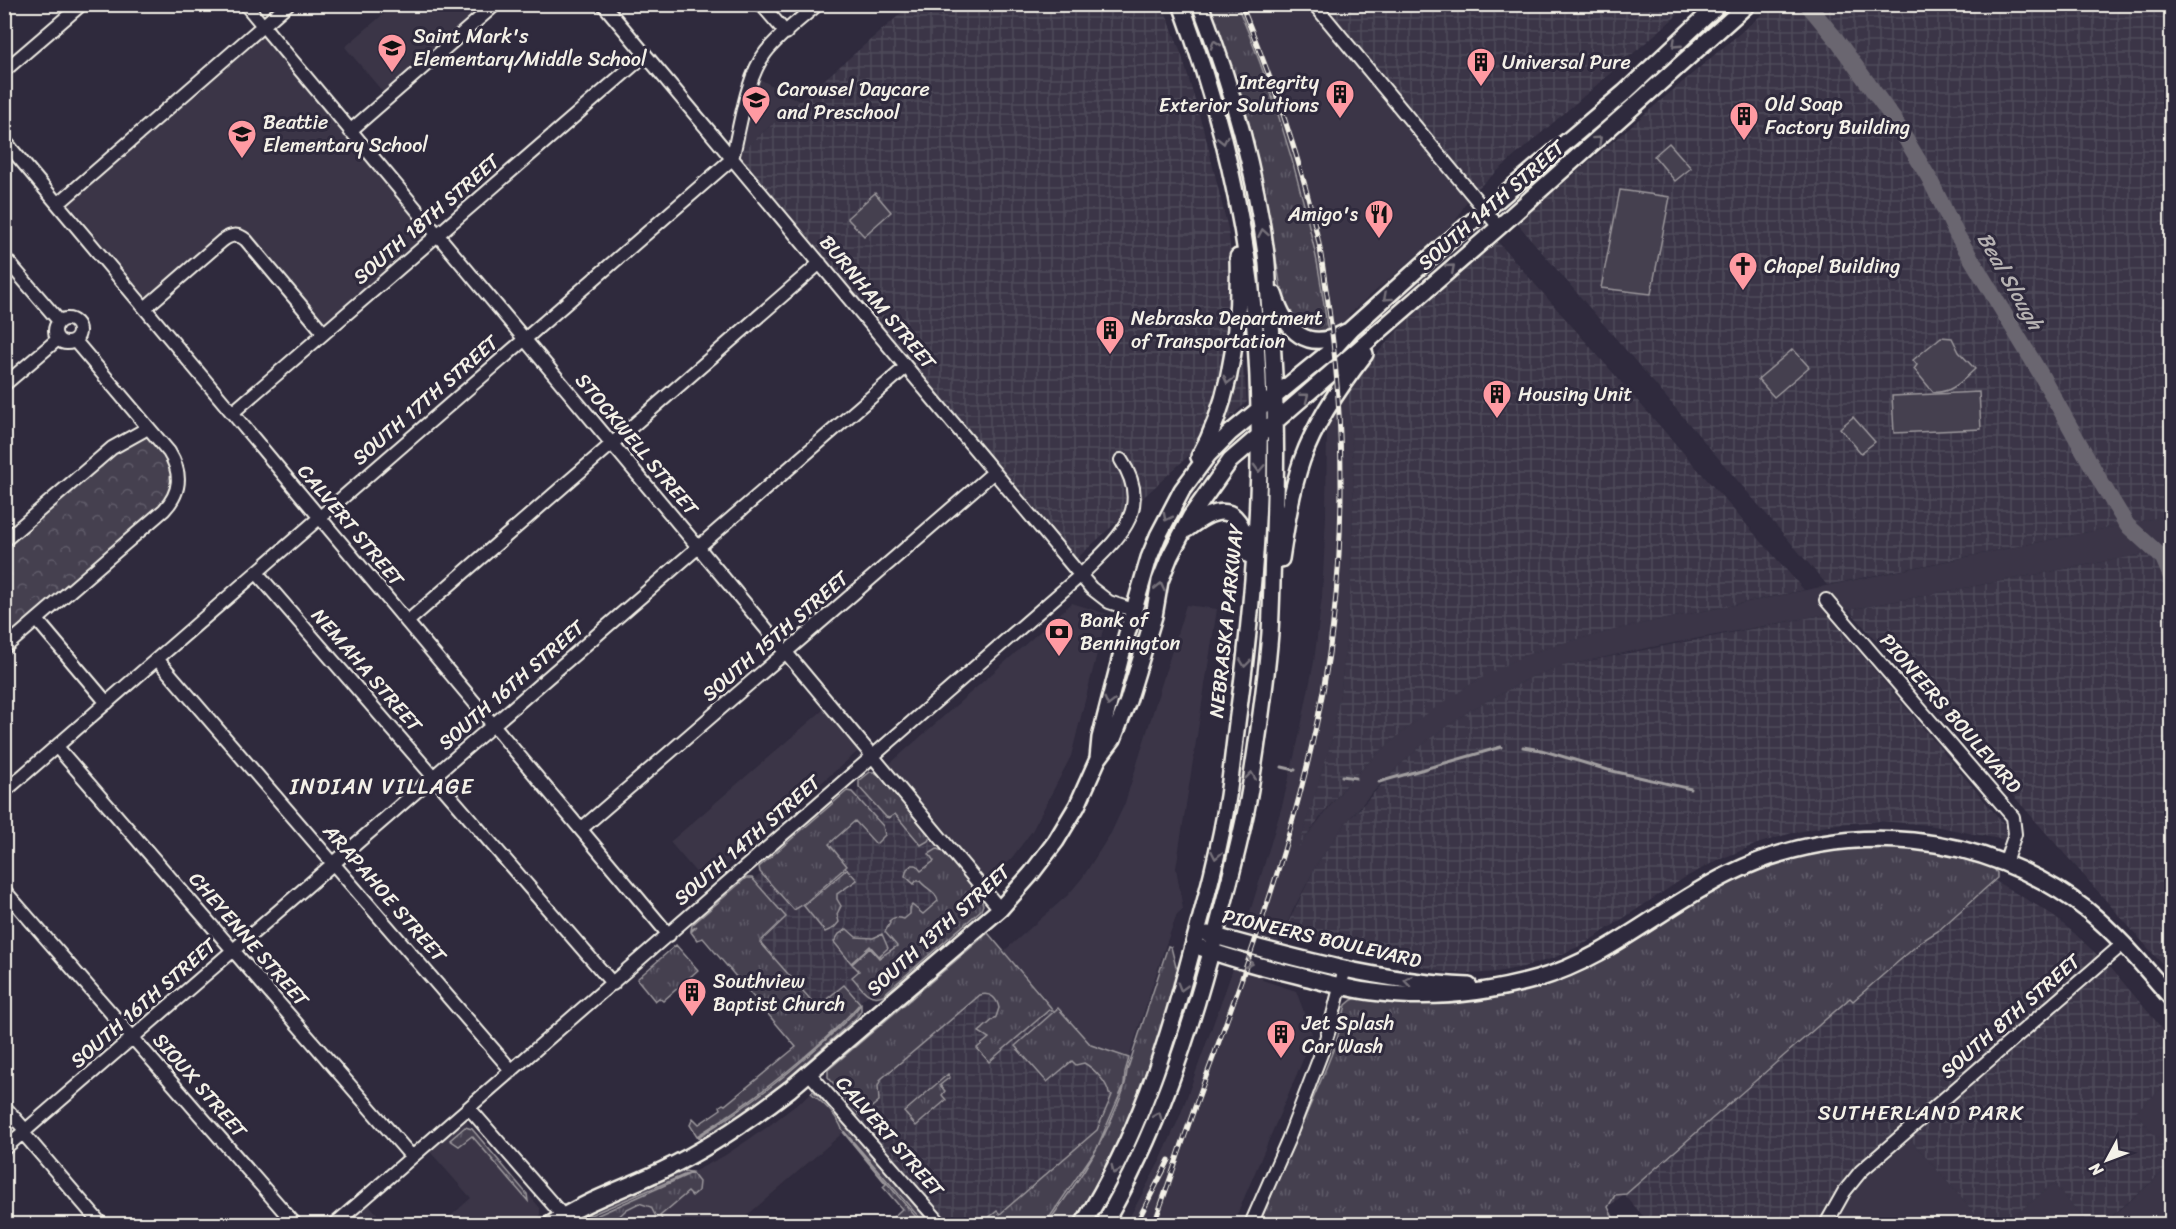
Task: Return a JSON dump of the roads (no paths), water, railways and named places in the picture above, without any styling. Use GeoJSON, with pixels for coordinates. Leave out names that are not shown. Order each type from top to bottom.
{"type":"FeatureCollection","features":[{"type":"Feature","properties":{"kind":"main road","name":"NEBRASKA PARKWAY"},"geometry":{"type":"LineString","coordinates":[[1083,1224],[1111,1177],[1140,1116],[1168,1038],[1213,869],[1227,798],[1246,652],[1257,514],[1259,434],[1254,316],[1235,197],[1210,90],[1181,4]]}},
{"type":"Feature","properties":{"kind":"main road","name":"NEBRASKA PARKWAY"},"geometry":{"type":"LineString","coordinates":[[1104,1224],[1135,1168],[1165,1098],[1211,952],[1250,790],[1270,633],[1276,395],[1266,256],[1252,177],[1240,129],[1215,44],[1200,4]]}},
{"type":"Feature","properties":{"kind":"main road","name":"SOUTH 14TH STREET"},"geometry":{"type":"LineString","coordinates":[[1259,410],[1334,348],[1351,329],[1442,247],[1624,93],[1719,4]]}},
{"type":"Feature","properties":{"kind":"main road","name":"SOUTH 14TH STREET"},"geometry":{"type":"LineString","coordinates":[[1259,434],[1499,227],[1748,4]]}},
{"type":"Feature","properties":{"kind":"main road"},"geometry":{"type":"LineString","coordinates":[[1182,490],[1214,425],[1232,363],[1239,286],[1235,197]]}},
{"type":"Feature","properties":{"kind":"main road"},"geometry":{"type":"LineString","coordinates":[[1266,256],[1277,303],[1295,332],[1308,340],[1316,341],[1332,338],[1351,329]]}},
{"type":"Feature","properties":{"kind":"main road"},"geometry":{"type":"LineString","coordinates":[[1270,633],[1287,518],[1302,460],[1338,388],[1372,344],[1405,307]]}},
{"type":"Feature","properties":{"kind":"main road","name":"SOUTH 13TH STREET"},"geometry":{"type":"LineString","coordinates":[[1098,759],[1100,738],[1133,610],[1154,547],[1182,490],[1208,455],[1230,433],[1259,410]]}},
{"type":"Feature","properties":{"kind":"main road","name":"SOUTH 13TH STREET"},"geometry":{"type":"LineString","coordinates":[[562,1222],[719,1140],[761,1112],[1000,909],[1031,874],[1056,841],[1077,807],[1098,759],[1113,739],[1128,701],[1170,556],[1198,505],[1230,461],[1259,434]]}},
{"type":"Feature","properties":{"kind":"main road"},"geometry":{"type":"LineString","coordinates":[[1182,533],[1208,514],[1216,512],[1230,514],[1236,518],[1244,530],[1252,575]]}},
{"type":"Feature","properties":{"kind":"main road","name":"PIONEERS BOULEVARD"},"geometry":{"type":"LineString","coordinates":[[1196,938],[1211,952],[1247,963],[1370,992],[1425,997],[1474,992],[1508,986],[1547,975],[1589,959],[1728,874],[1781,853],[1807,846],[1861,839],[1909,840],[1967,850],[2005,863],[2043,881],[2087,910],[2124,944],[2172,999]]}},
{"type":"Feature","properties":{"kind":"main road","name":"PIONEERS BOULEVARD"},"geometry":{"type":"LineString","coordinates":[[1196,938],[1215,936],[1376,976],[1420,983],[1508,986]]}},
{"type":"Feature","properties":{"kind":"street"},"geometry":{"type":"LineString","coordinates":[[4,71],[82,4]]}},
{"type":"Feature","properties":{"kind":"street","name":"STOCKWELL STREET"},"geometry":{"type":"LineString","coordinates":[[245,4],[1000,909]]}},
{"type":"Feature","properties":{"kind":"street"},"geometry":{"type":"LineString","coordinates":[[58,204],[288,4]]}},
{"type":"Feature","properties":{"kind":"street"},"geometry":{"type":"LineString","coordinates":[[350,131],[496,4]]}},
{"type":"Feature","properties":{"kind":"street","name":"BURNHAM STREET"},"geometry":{"type":"LineString","coordinates":[[603,4],[1091,588],[1109,602],[1133,610]]}},
{"type":"Feature","properties":{"kind":"street"},"geometry":{"type":"LineString","coordinates":[[761,4],[786,33]]}},
{"type":"Feature","properties":{"kind":"street"},"geometry":{"type":"LineString","coordinates":[[732,159],[754,72],[765,53],[818,4]]}},
{"type":"Feature","properties":{"kind":"street"},"geometry":{"type":"LineString","coordinates":[[1314,4],[1499,227]]}},
{"type":"Feature","properties":{"kind":"street","name":"SOUTH 18TH STREET"},"geometry":{"type":"LineString","coordinates":[[232,413],[645,55]]}},
{"type":"Feature","properties":{"kind":"street","name":"CALVERT STREET"},"geometry":{"type":"LineString","coordinates":[[4,140],[669,934]]}},
{"type":"Feature","properties":{"kind":"street","name":"SOUTH 17TH STREET"},"geometry":{"type":"LineString","coordinates":[[4,792],[732,159]]}},
{"type":"Feature","properties":{"kind":"street"},"geometry":{"type":"LineString","coordinates":[[145,308],[222,241],[234,235],[246,240],[324,333]]}},
{"type":"Feature","properties":{"kind":"street"},"geometry":{"type":"LineString","coordinates":[[4,256],[59,321]]}},
{"type":"Feature","properties":{"kind":"street"},"geometry":{"type":"LineString","coordinates":[[407,622],[820,263]]}},
{"type":"Feature","properties":{"kind":"street"},"geometry":{"type":"LineString","coordinates":[[68,318],[78,325],[80,332],[75,341],[68,343],[58,339],[55,328],[59,321],[68,318]]}},
{"type":"Feature","properties":{"kind":"street"},"geometry":{"type":"LineString","coordinates":[[4,385],[58,339]]}},
{"type":"Feature","properties":{"kind":"street"},"geometry":{"type":"LineString","coordinates":[[4,648],[164,510],[174,498],[179,482],[174,459],[75,341]]}},
{"type":"Feature","properties":{"kind":"street","name":"SOUTH 16TH STREET"},"geometry":{"type":"LineString","coordinates":[[4,1149],[906,368]]}},
{"type":"Feature","properties":{"kind":"street"},"geometry":{"type":"LineString","coordinates":[[4,541],[112,448],[148,428]]}},
{"type":"Feature","properties":{"kind":"street","name":"SOUTH 14TH STREET"},"geometry":{"type":"LineString","coordinates":[[334,1224],[1081,576],[1116,540],[1129,521],[1133,508],[1133,486],[1121,460]]}},
{"type":"Feature","properties":{"kind":"street","name":"SOUTH 15TH STREET"},"geometry":{"type":"LineString","coordinates":[[581,829],[994,472]]}},
{"type":"Feature","properties":{"kind":"street","name":"NEMAHA STREET"},"geometry":{"type":"LineString","coordinates":[[257,573],[613,984]]}},
{"type":"Feature","properties":{"kind":"street","name":"PIONEERS BOULEVARD"},"geometry":{"type":"LineString","coordinates":[[1826,600],[2013,818],[2015,834],[2005,863]]}},
{"type":"Feature","properties":{"kind":"street"},"geometry":{"type":"LineString","coordinates":[[37,620],[107,703]]}},
{"type":"Feature","properties":{"kind":"street","name":"ARAPAHOE STREET"},"geometry":{"type":"LineString","coordinates":[[157,659],[512,1071]]}},
{"type":"Feature","properties":{"kind":"street","name":"CHEYENNE STREET"},"geometry":{"type":"LineString","coordinates":[[57,747],[412,1157]]}},
{"type":"Feature","properties":{"kind":"street","name":"SIOUX STREET"},"geometry":{"type":"LineString","coordinates":[[4,890],[295,1224]]}},
{"type":"Feature","properties":{"kind":"street","name":"SOUTH 8TH STREET"},"geometry":{"type":"LineString","coordinates":[[1826,1224],[1844,1192],[1862,1171],[2124,944]]}},
{"type":"Feature","properties":{"kind":"street"},"geometry":{"type":"LineString","coordinates":[[1251,1224],[1288,1140],[1321,1054],[1345,968]]}},
{"type":"Feature","properties":{"kind":"street","name":"CALVERT STREET"},"geometry":{"type":"LineString","coordinates":[[809,1073],[941,1224]]}},
{"type":"Feature","properties":{"kind":"street"},"geometry":{"type":"LineString","coordinates":[[4,1106],[101,1224]]}},
{"type":"Feature","properties":{"kind":"street"},"geometry":{"type":"LineString","coordinates":[[469,1108],[562,1222]]}},
{"type":"Feature","properties":{"kind":"waterway","name":"Beal Slough"},"geometry":{"type":"LineString","coordinates":[[1807,4],[1836,39],[1895,121],[1929,178],[1957,235],[2040,373],[2102,484],[2127,525],[2163,558],[2172,579]]}},
{"type":"Feature","properties":{"kind":"waterway"},"geometry":{"type":"LineString","coordinates":[[1379,782],[1501,747]]}},
{"type":"Feature","properties":{"kind":"waterway"},"geometry":{"type":"LineString","coordinates":[[1523,747],[1691,789]]}},
{"type":"Feature","properties":{"kind":"waterway"},"geometry":{"type":"LineString","coordinates":[[1282,767],[1295,770]]}},
{"type":"Feature","properties":{"kind":"waterway"},"geometry":{"type":"LineString","coordinates":[[1342,776],[1356,778]]}},
{"type":"Feature","properties":{"kind":"railway"},"geometry":{"type":"LineString","coordinates":[[1154,1224],[1246,965],[1288,836],[1323,693],[1337,580],[1341,466],[1339,409],[1321,253],[1294,149],[1275,90],[1241,4]]}},
{"type":"Feature","properties":{"kind":"railway"},"geometry":{"type":"LineString","coordinates":[[1136,1224],[1169,1160]]}},
{"type":"Feature","properties":{"kind":"place","name":"Saint Mark's Elementary/Middle School"},"geometry":{"type":"Point","coordinates":[392,74]}},
{"type":"Feature","properties":{"kind":"place","name":"Universal Pure"},"geometry":{"type":"Point","coordinates":[1481,88]}},
{"type":"Feature","properties":{"kind":"place","name":"Integrity Exterior Solutions"},"geometry":{"type":"Point","coordinates":[1340,120]}},
{"type":"Feature","properties":{"kind":"place","name":"Carousel Daycare and Preschool"},"geometry":{"type":"Point","coordinates":[756,126]}},
{"type":"Feature","properties":{"kind":"place","name":"Old Soap Factory Building"},"geometry":{"type":"Point","coordinates":[1744,142]}},
{"type":"Feature","properties":{"kind":"place","name":"Beattie Elementary School"},"geometry":{"type":"Point","coordinates":[242,160]}},
{"type":"Feature","properties":{"kind":"place","name":"Amigo's"},"geometry":{"type":"Point","coordinates":[1379,240]}},
{"type":"Feature","properties":{"kind":"place","name":"Chapel Building"},"geometry":{"type":"Point","coordinates":[1743,292]}},
{"type":"Feature","properties":{"kind":"place","name":"Nebraska Department of Transportation"},"geometry":{"type":"Point","coordinates":[1110,356]}},
{"type":"Feature","properties":{"kind":"place","name":"Housing Unit"},"geometry":{"type":"Point","coordinates":[1497,420]}},
{"type":"Feature","properties":{"kind":"place","name":"Bank of Bennington"},"geometry":{"type":"Point","coordinates":[1059,658]}},
{"type":"Feature","properties":{"kind":"place","name":"Southview Baptist Church"},"geometry":{"type":"Point","coordinates":[692,1018]}},
{"type":"Feature","properties":{"kind":"place","name":"Jet Splash Car Wash"},"geometry":{"type":"Point","coordinates":[1281,1060]}},
{"type":"Feature","properties":{"kind":"district","name":"INDIAN VILLAGE"},"geometry":{"type":"Point","coordinates":[382,786]}},
{"type":"Feature","properties":{"kind":"district","name":"SUTHERLAND PARK"},"geometry":{"type":"Point","coordinates":[1921,1113]}}]}
